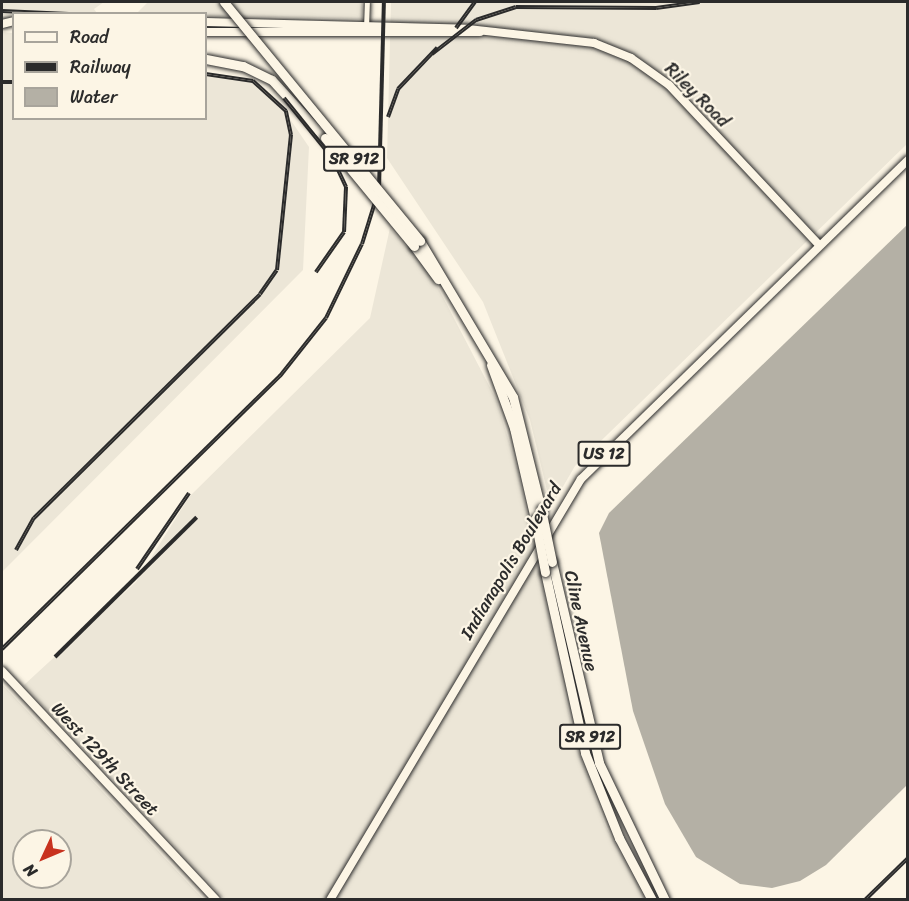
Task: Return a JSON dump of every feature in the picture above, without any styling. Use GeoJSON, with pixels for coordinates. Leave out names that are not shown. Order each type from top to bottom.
{"type":"FeatureCollection","features":[{"type":"Feature","properties":{"kind":"highway","name":"Cline Avenue"},"geometry":{"type":"LineString","coordinates":[[224,2],[417,243],[483,343],[513,397],[541,509],[598,763],[665,900]]}},
{"type":"Feature","properties":{"kind":"highway"},"geometry":{"type":"LineString","coordinates":[[207,59],[243,66],[272,80],[417,243],[492,368]]}},
{"type":"Feature","properties":{"kind":"highway","name":"Cline Avenue"},"geometry":{"type":"LineString","coordinates":[[483,343],[535,519],[585,753],[619,838],[652,900]]}},
{"type":"Feature","properties":{"kind":"main road","name":"Riley Road"},"geometry":{"type":"LineString","coordinates":[[207,22],[366,26],[578,38],[648,69],[819,245]]}},
{"type":"Feature","properties":{"kind":"main road","name":"Riley Road"},"geometry":{"type":"LineString","coordinates":[[207,32],[366,35],[480,32]]}},
{"type":"Feature","properties":{"kind":"main road","name":"Indianapolis Boulevard"},"geometry":{"type":"LineString","coordinates":[[330,900],[580,479],[908,160]]}},
{"type":"Feature","properties":{"kind":"main road","name":"West 129th Street"},"geometry":{"type":"LineString","coordinates":[[2,671],[216,900]]}},
{"type":"Feature","properties":{"kind":"street"},"geometry":{"type":"LineString","coordinates":[[366,35],[367,2]]}},
{"type":"Feature","properties":{"kind":"shaded area"},"geometry":{"type":"Polygon","coordinates":[[[2,2],[104,2],[94,9],[96,12],[12,12],[12,15],[2,15],[2,2]]]}},
{"type":"Feature","properties":{"kind":"shaded area"},"geometry":{"type":"Polygon","coordinates":[[[148,2],[362,2],[362,19],[207,16],[207,12],[138,12],[148,2]]]}},
{"type":"Feature","properties":{"kind":"shaded area"},"geometry":{"type":"Polygon","coordinates":[[[391,2],[907,2],[907,144],[575,466],[551,507],[530,420],[483,302],[387,158],[391,2]]]}},
{"type":"Feature","properties":{"kind":"shaded area"},"geometry":{"type":"Polygon","coordinates":[[[2,32],[12,33],[12,120],[207,120],[207,77],[222,77],[253,83],[277,100],[309,147],[303,270],[2,572],[2,32]]]}},
{"type":"Feature","properties":{"kind":"shaded area"},"geometry":{"type":"Polygon","coordinates":[[[390,228],[432,276],[496,399],[518,471],[575,742],[605,825],[645,899],[224,899],[24,685],[136,582],[189,497],[370,318],[390,228]]]}},
{"type":"Feature","properties":{"kind":"shaded area"},"geometry":{"type":"Polygon","coordinates":[[[2,684],[203,899],[2,899],[2,684]]]}},
{"type":"Feature","properties":{"kind":"water"},"geometry":{"type":"Polygon","coordinates":[[[907,225],[907,785],[826,865],[800,881],[772,888],[740,884],[696,857],[665,804],[633,711],[599,533],[609,513],[907,225]]]}},
{"type":"Feature","properties":{"kind":"railway"},"geometry":{"type":"LineString","coordinates":[[2,649],[280,376],[326,318],[362,244],[379,189],[384,2]]}},
{"type":"Feature","properties":{"kind":"railway"},"geometry":{"type":"LineString","coordinates":[[456,28],[475,2]]}},
{"type":"Feature","properties":{"kind":"railway"},"geometry":{"type":"LineString","coordinates":[[432,54],[476,20],[516,7],[656,8],[700,2]]}},
{"type":"Feature","properties":{"kind":"railway"},"geometry":{"type":"LineString","coordinates":[[2,11],[24,12]]}},
{"type":"Feature","properties":{"kind":"railway"},"geometry":{"type":"LineString","coordinates":[[388,117],[398,89],[437,48]]}},
{"type":"Feature","properties":{"kind":"railway"},"geometry":{"type":"LineString","coordinates":[[16,550],[34,518],[260,294],[277,270],[291,135],[286,111],[253,81],[207,74]]}},
{"type":"Feature","properties":{"kind":"railway"},"geometry":{"type":"LineString","coordinates":[[2,82],[12,82]]}},
{"type":"Feature","properties":{"kind":"railway"},"geometry":{"type":"LineString","coordinates":[[284,98],[333,159],[346,187],[344,232],[316,272]]}},
{"type":"Feature","properties":{"kind":"railway"},"geometry":{"type":"LineString","coordinates":[[137,569],[189,493]]}},
{"type":"Feature","properties":{"kind":"railway"},"geometry":{"type":"LineString","coordinates":[[55,657],[197,517]]}},
{"type":"Feature","properties":{"kind":"railway"},"geometry":{"type":"LineString","coordinates":[[865,900],[908,858]]}}]}
